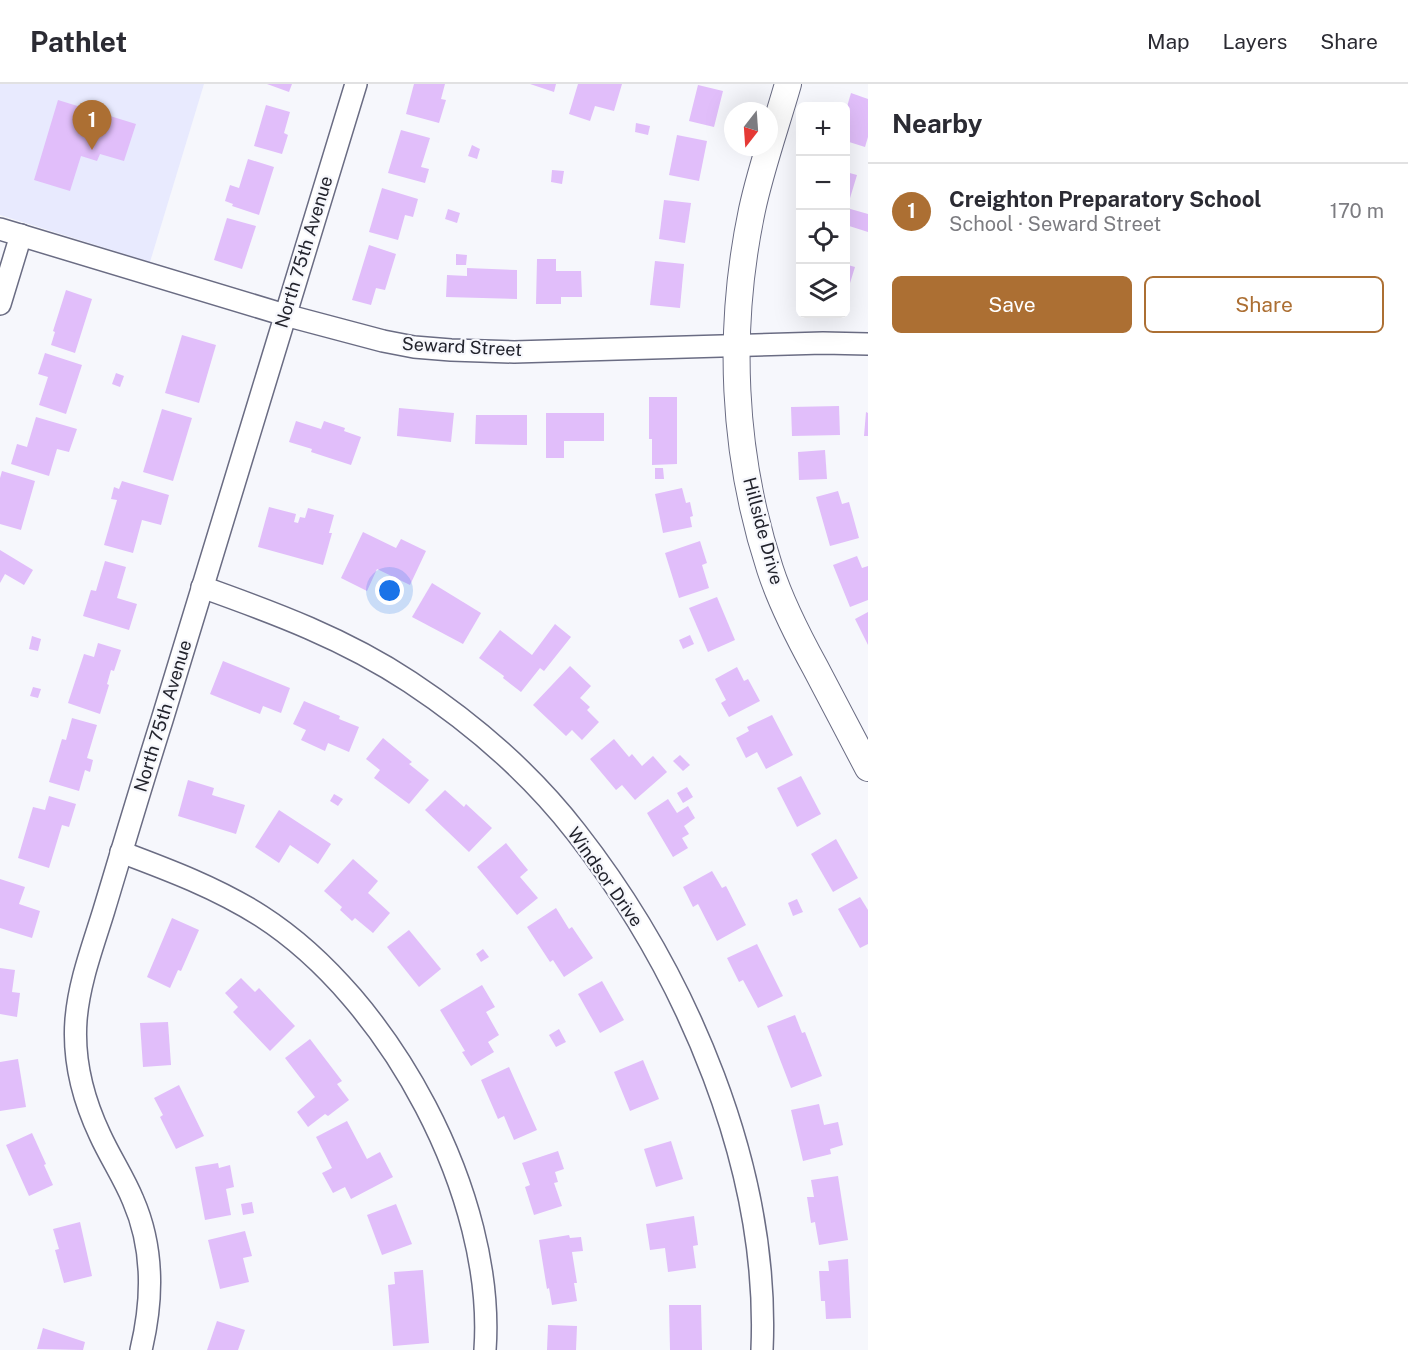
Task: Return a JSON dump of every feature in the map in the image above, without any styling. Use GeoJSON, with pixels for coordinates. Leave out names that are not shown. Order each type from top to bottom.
{"type":"FeatureCollection","features":[{"type":"Feature","properties":{"kind":"street","name":"North 75th Avenue"},"geometry":{"type":"LineString","coordinates":[[141,1350],[148,1320],[150,1284],[148,1252],[143,1227],[133,1199],[91,1116],[79,1075],[75,1043],[81,987],[356,84]]}},
{"type":"Feature","properties":{"kind":"street","name":"Hillside Drive"},"geometry":{"type":"LineString","coordinates":[[788,84],[752,211],[742,274],[736,346],[741,437],[753,505],[770,569],[793,625],[868,768]]}},
{"type":"Feature","properties":{"kind":"street","name":"Seward Street"},"geometry":{"type":"LineString","coordinates":[[0,229],[285,315],[383,341],[451,350],[514,352],[868,344]]}},
{"type":"Feature","properties":{"kind":"street"},"geometry":{"type":"LineString","coordinates":[[0,304],[21,235]]}},
{"type":"Feature","properties":{"kind":"street","name":"Windsor Drive"},"geometry":{"type":"LineString","coordinates":[[202,587],[298,622],[347,645],[410,682],[471,727],[526,776],[575,831],[619,891],[658,957],[697,1034],[726,1108],[746,1182],[758,1254],[762,1350]]}},
{"type":"Feature","properties":{"kind":"street"},"geometry":{"type":"LineString","coordinates":[[121,852],[183,875],[220,892],[262,916],[297,943],[332,975],[364,1012],[392,1051],[422,1102],[449,1157],[464,1198],[477,1245],[484,1288],[485,1350]]}},
{"type":"Feature","properties":{"kind":"shaded area"},"geometry":{"type":"Polygon","coordinates":[[[0,84],[204,84],[150,262],[0,215],[0,84]]]}},
{"type":"Feature","properties":{"kind":"building"},"geometry":{"type":"Polygon","coordinates":[[[267,84],[292,84],[289,92],[267,84]]]}},
{"type":"Feature","properties":{"kind":"building"},"geometry":{"type":"Polygon","coordinates":[[[414,84],[445,84],[441,99],[446,100],[439,123],[406,114],[414,84]]]}},
{"type":"Feature","properties":{"kind":"building"},"geometry":{"type":"Polygon","coordinates":[[[530,84],[556,84],[554,92],[530,84]]]}},
{"type":"Feature","properties":{"kind":"building"},"geometry":{"type":"Polygon","coordinates":[[[578,84],[622,84],[614,111],[595,106],[590,121],[569,114],[578,84]]]}},
{"type":"Feature","properties":{"kind":"building"},"geometry":{"type":"Polygon","coordinates":[[[698,85],[723,91],[714,127],[689,121],[698,85]]]}},
{"type":"Feature","properties":{"kind":"building"},"geometry":{"type":"Polygon","coordinates":[[[851,93],[868,99],[868,137],[865,147],[850,142],[848,102],[851,93]]]}},
{"type":"Feature","properties":{"kind":"building"},"geometry":{"type":"Polygon","coordinates":[[[58,100],[136,124],[124,161],[100,154],[97,161],[81,156],[70,191],[34,180],[58,100]]]}},
{"type":"Feature","properties":{"kind":"building"},"geometry":{"type":"Polygon","coordinates":[[[266,105],[290,112],[284,133],[288,135],[282,154],[254,146],[266,105]]]}},
{"type":"Feature","properties":{"kind":"building"},"geometry":{"type":"Polygon","coordinates":[[[636,123],[650,126],[648,135],[635,132],[636,123]]]}},
{"type":"Feature","properties":{"kind":"building"},"geometry":{"type":"Polygon","coordinates":[[[401,130],[430,138],[421,167],[429,169],[425,183],[388,173],[401,130]]]}},
{"type":"Feature","properties":{"kind":"building"},"geometry":{"type":"Polygon","coordinates":[[[677,135],[707,141],[699,181],[669,175],[677,135]]]}},
{"type":"Feature","properties":{"kind":"building"},"geometry":{"type":"Polygon","coordinates":[[[472,145],[480,149],[477,159],[468,156],[472,145]]]}},
{"type":"Feature","properties":{"kind":"building"},"geometry":{"type":"Polygon","coordinates":[[[248,159],[274,167],[259,215],[232,206],[233,204],[225,201],[230,185],[239,188],[248,159]]]}},
{"type":"Feature","properties":{"kind":"building"},"geometry":{"type":"Polygon","coordinates":[[[552,170],[564,171],[562,184],[551,182],[552,170]]]}},
{"type":"Feature","properties":{"kind":"building"},"geometry":{"type":"Polygon","coordinates":[[[850,173],[857,175],[850,198],[850,173]]]}},
{"type":"Feature","properties":{"kind":"building"},"geometry":{"type":"Polygon","coordinates":[[[382,188],[418,199],[413,217],[405,215],[398,240],[369,232],[382,188]]]}},
{"type":"Feature","properties":{"kind":"building"},"geometry":{"type":"Polygon","coordinates":[[[664,200],[691,203],[685,243],[659,239],[664,200]]]}},
{"type":"Feature","properties":{"kind":"building"},"geometry":{"type":"Polygon","coordinates":[[[448,209],[460,213],[457,223],[445,219],[448,209]]]}},
{"type":"Feature","properties":{"kind":"building"},"geometry":{"type":"Polygon","coordinates":[[[850,209],[868,214],[868,232],[850,226],[850,209]]]}},
{"type":"Feature","properties":{"kind":"building"},"geometry":{"type":"Polygon","coordinates":[[[227,218],[256,226],[242,269],[214,260],[227,218]]]}},
{"type":"Feature","properties":{"kind":"building"},"geometry":{"type":"Polygon","coordinates":[[[369,245],[396,254],[385,290],[376,288],[371,305],[352,300],[369,245]]]}},
{"type":"Feature","properties":{"kind":"building"},"geometry":{"type":"Polygon","coordinates":[[[456,254],[467,255],[466,265],[456,265],[456,254]]]}},
{"type":"Feature","properties":{"kind":"building"},"geometry":{"type":"Polygon","coordinates":[[[537,259],[556,259],[556,271],[581,271],[582,297],[561,297],[561,304],[536,304],[537,259]]]}},
{"type":"Feature","properties":{"kind":"building"},"geometry":{"type":"Polygon","coordinates":[[[655,261],[684,264],[680,308],[650,305],[655,261]]]}},
{"type":"Feature","properties":{"kind":"building"},"geometry":{"type":"Polygon","coordinates":[[[850,266],[855,267],[850,283],[850,266]]]}},
{"type":"Feature","properties":{"kind":"building"},"geometry":{"type":"Polygon","coordinates":[[[467,268],[517,270],[517,299],[446,297],[447,275],[467,276],[467,268]]]}},
{"type":"Feature","properties":{"kind":"building"},"geometry":{"type":"Polygon","coordinates":[[[66,290],[92,299],[75,353],[51,345],[66,290]]]}},
{"type":"Feature","properties":{"kind":"building"},"geometry":{"type":"Polygon","coordinates":[[[182,335],[216,345],[199,403],[165,393],[182,335]]]}},
{"type":"Feature","properties":{"kind":"building"},"geometry":{"type":"Polygon","coordinates":[[[45,353],[82,365],[66,414],[39,405],[48,377],[38,374],[45,353]]]}},
{"type":"Feature","properties":{"kind":"building"},"geometry":{"type":"Polygon","coordinates":[[[116,373],[124,376],[120,387],[112,384],[116,373]]]}},
{"type":"Feature","properties":{"kind":"building"},"geometry":{"type":"Polygon","coordinates":[[[649,397],[677,397],[677,464],[652,465],[652,439],[649,439],[649,397]]]}},
{"type":"Feature","properties":{"kind":"building"},"geometry":{"type":"Polygon","coordinates":[[[839,406],[840,435],[792,436],[791,407],[839,406]]]}},
{"type":"Feature","properties":{"kind":"building"},"geometry":{"type":"Polygon","coordinates":[[[399,408],[454,413],[451,442],[397,436],[399,408]]]}},
{"type":"Feature","properties":{"kind":"building"},"geometry":{"type":"Polygon","coordinates":[[[162,409],[192,418],[173,481],[143,472],[162,409]]]}},
{"type":"Feature","properties":{"kind":"building"},"geometry":{"type":"Polygon","coordinates":[[[866,412],[868,413],[868,436],[864,436],[866,412]]]}},
{"type":"Feature","properties":{"kind":"building"},"geometry":{"type":"Polygon","coordinates":[[[546,413],[604,413],[604,441],[564,441],[564,458],[546,458],[546,413]]]}},
{"type":"Feature","properties":{"kind":"building"},"geometry":{"type":"Polygon","coordinates":[[[476,415],[527,415],[527,445],[475,444],[476,415]]]}},
{"type":"Feature","properties":{"kind":"building"},"geometry":{"type":"Polygon","coordinates":[[[36,417],[77,429],[69,452],[57,449],[49,476],[11,464],[17,444],[27,447],[36,417]]]}},
{"type":"Feature","properties":{"kind":"building"},"geometry":{"type":"Polygon","coordinates":[[[296,421],[321,429],[324,421],[345,428],[344,431],[361,437],[351,465],[289,442],[296,421]]]}},
{"type":"Feature","properties":{"kind":"building"},"geometry":{"type":"Polygon","coordinates":[[[825,450],[827,479],[799,480],[798,452],[825,450]]]}},
{"type":"Feature","properties":{"kind":"building"},"geometry":{"type":"Polygon","coordinates":[[[655,468],[663,468],[664,479],[655,479],[655,468]]]}},
{"type":"Feature","properties":{"kind":"building"},"geometry":{"type":"Polygon","coordinates":[[[2,471],[35,481],[21,530],[0,524],[2,471]]]}},
{"type":"Feature","properties":{"kind":"building"},"geometry":{"type":"Polygon","coordinates":[[[122,481],[169,495],[161,525],[142,520],[133,553],[104,545],[117,500],[111,499],[114,487],[119,489],[122,481]]]}},
{"type":"Feature","properties":{"kind":"building"},"geometry":{"type":"Polygon","coordinates":[[[682,488],[686,503],[690,502],[693,516],[690,517],[692,527],[663,533],[655,494],[682,488]]]}},
{"type":"Feature","properties":{"kind":"building"},"geometry":{"type":"Polygon","coordinates":[[[838,491],[842,504],[849,502],[859,538],[830,546],[816,497],[838,491]]]}},
{"type":"Feature","properties":{"kind":"building"},"geometry":{"type":"Polygon","coordinates":[[[269,507],[296,514],[294,522],[298,523],[300,517],[305,518],[308,508],[334,515],[329,533],[332,533],[323,565],[258,547],[269,507]]]}},
{"type":"Feature","properties":{"kind":"building"},"geometry":{"type":"Polygon","coordinates":[[[363,532],[396,548],[401,539],[426,551],[410,585],[377,569],[367,591],[341,578],[363,532]]]}},
{"type":"Feature","properties":{"kind":"building"},"geometry":{"type":"Polygon","coordinates":[[[700,541],[707,563],[702,565],[709,588],[679,598],[665,553],[700,541]]]}},
{"type":"Feature","properties":{"kind":"building"},"geometry":{"type":"Polygon","coordinates":[[[0,550],[33,570],[24,585],[5,574],[0,583],[0,550]]]}},
{"type":"Feature","properties":{"kind":"building"},"geometry":{"type":"Polygon","coordinates":[[[857,556],[862,568],[868,566],[868,600],[850,607],[833,565],[857,556]]]}},
{"type":"Feature","properties":{"kind":"building"},"geometry":{"type":"Polygon","coordinates":[[[105,561],[126,567],[117,598],[137,604],[129,630],[83,616],[91,590],[96,591],[105,561]]]}},
{"type":"Feature","properties":{"kind":"building"},"geometry":{"type":"Polygon","coordinates":[[[432,583],[481,613],[463,644],[412,617],[432,583]]]}},
{"type":"Feature","properties":{"kind":"building"},"geometry":{"type":"Polygon","coordinates":[[[717,597],[735,640],[708,652],[689,608],[717,597]]]}},
{"type":"Feature","properties":{"kind":"building"},"geometry":{"type":"Polygon","coordinates":[[[868,612],[868,645],[855,619],[868,612]]]}},
{"type":"Feature","properties":{"kind":"building"},"geometry":{"type":"Polygon","coordinates":[[[555,624],[571,637],[544,671],[540,668],[521,692],[479,658],[500,630],[532,655],[555,624]]]}},
{"type":"Feature","properties":{"kind":"building"},"geometry":{"type":"Polygon","coordinates":[[[690,635],[694,644],[683,649],[679,640],[690,635]]]}},
{"type":"Feature","properties":{"kind":"building"},"geometry":{"type":"Polygon","coordinates":[[[32,636],[41,639],[38,651],[29,649],[32,636]]]}},
{"type":"Feature","properties":{"kind":"building"},"geometry":{"type":"Polygon","coordinates":[[[98,643],[121,650],[114,671],[111,670],[100,714],[68,703],[84,654],[94,657],[98,643]]]}},
{"type":"Feature","properties":{"kind":"building"},"geometry":{"type":"Polygon","coordinates":[[[223,661],[290,688],[281,713],[263,706],[260,714],[210,694],[223,661]]]}},
{"type":"Feature","properties":{"kind":"building"},"geometry":{"type":"Polygon","coordinates":[[[570,666],[591,686],[580,698],[590,707],[587,710],[599,722],[582,740],[572,730],[566,736],[533,705],[570,666]]]}},
{"type":"Feature","properties":{"kind":"building"},"geometry":{"type":"Polygon","coordinates":[[[737,667],[744,681],[748,679],[760,701],[729,717],[721,703],[726,700],[715,679],[737,667]]]}},
{"type":"Feature","properties":{"kind":"building"},"geometry":{"type":"Polygon","coordinates":[[[33,687],[41,689],[38,698],[30,696],[33,687]]]}},
{"type":"Feature","properties":{"kind":"building"},"geometry":{"type":"Polygon","coordinates":[[[304,701],[340,716],[339,719],[359,727],[349,752],[328,743],[325,751],[301,740],[306,730],[293,724],[304,701]]]}},
{"type":"Feature","properties":{"kind":"building"},"geometry":{"type":"Polygon","coordinates":[[[772,715],[793,755],[766,769],[757,752],[746,758],[736,738],[749,731],[747,727],[772,715]]]}},
{"type":"Feature","properties":{"kind":"building"},"geometry":{"type":"Polygon","coordinates":[[[72,718],[97,725],[87,758],[93,760],[90,772],[85,770],[79,791],[49,782],[62,739],[66,740],[72,718]]]}},
{"type":"Feature","properties":{"kind":"building"},"geometry":{"type":"Polygon","coordinates":[[[383,738],[412,762],[409,764],[429,780],[409,804],[374,778],[380,770],[366,759],[383,738]]]}},
{"type":"Feature","properties":{"kind":"building"},"geometry":{"type":"Polygon","coordinates":[[[614,739],[629,757],[632,754],[642,766],[653,756],[667,772],[635,800],[622,785],[616,790],[590,759],[614,739]]]}},
{"type":"Feature","properties":{"kind":"building"},"geometry":{"type":"Polygon","coordinates":[[[680,755],[690,765],[683,771],[673,761],[680,755]]]}},
{"type":"Feature","properties":{"kind":"building"},"geometry":{"type":"Polygon","coordinates":[[[801,776],[821,814],[797,827],[777,788],[801,776]]]}},
{"type":"Feature","properties":{"kind":"building"},"geometry":{"type":"Polygon","coordinates":[[[188,780],[214,788],[212,795],[245,805],[236,834],[178,816],[188,780]]]}},
{"type":"Feature","properties":{"kind":"building"},"geometry":{"type":"Polygon","coordinates":[[[687,787],[693,797],[683,803],[677,793],[687,787]]]}},
{"type":"Feature","properties":{"kind":"building"},"geometry":{"type":"Polygon","coordinates":[[[445,790],[464,807],[466,804],[492,828],[469,852],[425,810],[445,790]]]}},
{"type":"Feature","properties":{"kind":"building"},"geometry":{"type":"Polygon","coordinates":[[[334,794],[343,799],[338,806],[330,801],[334,794]]]}},
{"type":"Feature","properties":{"kind":"building"},"geometry":{"type":"Polygon","coordinates":[[[49,796],[76,804],[69,827],[62,825],[49,868],[18,858],[33,807],[45,810],[49,796]]]}},
{"type":"Feature","properties":{"kind":"building"},"geometry":{"type":"Polygon","coordinates":[[[668,799],[677,813],[688,806],[695,818],[684,826],[689,834],[682,838],[688,848],[673,857],[647,813],[668,799]]]}},
{"type":"Feature","properties":{"kind":"building"},"geometry":{"type":"Polygon","coordinates":[[[279,810],[331,844],[318,864],[290,845],[279,863],[255,847],[279,810]]]}},
{"type":"Feature","properties":{"kind":"building"},"geometry":{"type":"Polygon","coordinates":[[[836,839],[858,878],[833,892],[811,854],[836,839]]]}},
{"type":"Feature","properties":{"kind":"building"},"geometry":{"type":"Polygon","coordinates":[[[506,843],[528,870],[520,877],[538,898],[517,915],[477,867],[506,843]]]}},
{"type":"Feature","properties":{"kind":"building"},"geometry":{"type":"Polygon","coordinates":[[[353,859],[378,881],[368,893],[390,913],[373,933],[355,918],[352,921],[340,910],[342,907],[324,891],[353,859]]]}},
{"type":"Feature","properties":{"kind":"building"},"geometry":{"type":"Polygon","coordinates":[[[712,871],[722,888],[726,886],[746,925],[717,941],[698,904],[693,907],[683,887],[712,871]]]}},
{"type":"Feature","properties":{"kind":"building"},"geometry":{"type":"Polygon","coordinates":[[[0,879],[25,887],[19,904],[40,911],[32,938],[0,928],[0,879]]]}},
{"type":"Feature","properties":{"kind":"building"},"geometry":{"type":"Polygon","coordinates":[[[860,897],[868,910],[868,944],[860,948],[838,909],[860,897]]]}},
{"type":"Feature","properties":{"kind":"building"},"geometry":{"type":"Polygon","coordinates":[[[797,899],[803,912],[793,916],[788,903],[797,899]]]}},
{"type":"Feature","properties":{"kind":"building"},"geometry":{"type":"Polygon","coordinates":[[[556,908],[569,929],[572,927],[593,958],[564,977],[553,960],[550,962],[527,927],[556,908]]]}},
{"type":"Feature","properties":{"kind":"building"},"geometry":{"type":"Polygon","coordinates":[[[172,918],[199,930],[181,971],[178,970],[170,988],[147,977],[172,918]]]}},
{"type":"Feature","properties":{"kind":"building"},"geometry":{"type":"Polygon","coordinates":[[[409,930],[441,969],[419,987],[387,947],[409,930]]]}},
{"type":"Feature","properties":{"kind":"building"},"geometry":{"type":"Polygon","coordinates":[[[757,944],[783,996],[758,1008],[743,980],[739,982],[727,958],[757,944]]]}},
{"type":"Feature","properties":{"kind":"building"},"geometry":{"type":"Polygon","coordinates":[[[483,949],[489,957],[481,962],[476,954],[483,949]]]}},
{"type":"Feature","properties":{"kind":"building"},"geometry":{"type":"Polygon","coordinates":[[[0,968],[15,970],[12,992],[20,993],[17,1017],[0,1014],[0,968]]]}},
{"type":"Feature","properties":{"kind":"building"},"geometry":{"type":"Polygon","coordinates":[[[241,978],[255,992],[259,988],[295,1026],[270,1051],[233,1012],[238,1007],[225,993],[241,978]]]}},
{"type":"Feature","properties":{"kind":"building"},"geometry":{"type":"Polygon","coordinates":[[[602,981],[624,1020],[600,1033],[578,994],[602,981]]]}},
{"type":"Feature","properties":{"kind":"building"},"geometry":{"type":"Polygon","coordinates":[[[482,985],[495,1007],[486,1012],[499,1035],[488,1042],[494,1052],[471,1066],[462,1052],[465,1051],[440,1010],[482,985]]]}},
{"type":"Feature","properties":{"kind":"building"},"geometry":{"type":"Polygon","coordinates":[[[795,1015],[802,1033],[805,1032],[822,1076],[791,1088],[767,1026],[795,1015]]]}},
{"type":"Feature","properties":{"kind":"building"},"geometry":{"type":"Polygon","coordinates":[[[168,1022],[171,1065],[143,1067],[140,1023],[168,1022]]]}},
{"type":"Feature","properties":{"kind":"building"},"geometry":{"type":"Polygon","coordinates":[[[559,1029],[566,1042],[556,1047],[549,1035],[559,1029]]]}},
{"type":"Feature","properties":{"kind":"building"},"geometry":{"type":"Polygon","coordinates":[[[310,1039],[342,1081],[337,1084],[349,1100],[328,1116],[325,1114],[308,1127],[297,1112],[315,1097],[285,1058],[310,1039]]]}},
{"type":"Feature","properties":{"kind":"building"},"geometry":{"type":"Polygon","coordinates":[[[18,1059],[26,1107],[0,1111],[0,1062],[18,1059]]]}},
{"type":"Feature","properties":{"kind":"building"},"geometry":{"type":"Polygon","coordinates":[[[643,1060],[659,1099],[630,1111],[614,1072],[643,1060]]]}},
{"type":"Feature","properties":{"kind":"building"},"geometry":{"type":"Polygon","coordinates":[[[509,1067],[537,1130],[514,1140],[504,1116],[498,1119],[481,1080],[509,1067]]]}},
{"type":"Feature","properties":{"kind":"building"},"geometry":{"type":"Polygon","coordinates":[[[179,1085],[204,1136],[176,1149],[160,1117],[163,1115],[154,1098],[179,1085]]]}},
{"type":"Feature","properties":{"kind":"building"},"geometry":{"type":"Polygon","coordinates":[[[819,1104],[824,1125],[838,1122],[843,1145],[830,1149],[831,1154],[803,1161],[791,1110],[819,1104]]]}},
{"type":"Feature","properties":{"kind":"building"},"geometry":{"type":"Polygon","coordinates":[[[347,1121],[367,1159],[380,1152],[393,1177],[351,1199],[345,1187],[333,1193],[322,1173],[332,1168],[316,1137],[347,1121]]]}},
{"type":"Feature","properties":{"kind":"building"},"geometry":{"type":"Polygon","coordinates":[[[32,1133],[53,1185],[29,1196],[6,1145],[32,1133]]]}},
{"type":"Feature","properties":{"kind":"building"},"geometry":{"type":"Polygon","coordinates":[[[671,1141],[683,1179],[656,1187],[644,1149],[671,1141]]]}},
{"type":"Feature","properties":{"kind":"building"},"geometry":{"type":"Polygon","coordinates":[[[558,1151],[564,1169],[555,1172],[558,1182],[554,1183],[562,1206],[534,1215],[525,1187],[530,1185],[522,1163],[558,1151]]]}},
{"type":"Feature","properties":{"kind":"building"},"geometry":{"type":"Polygon","coordinates":[[[218,1163],[219,1168],[230,1165],[234,1187],[226,1189],[231,1215],[205,1220],[195,1167],[218,1163]]]}},
{"type":"Feature","properties":{"kind":"building"},"geometry":{"type":"Polygon","coordinates":[[[838,1176],[848,1240],[819,1245],[815,1222],[811,1223],[807,1197],[814,1197],[811,1180],[838,1176]]]}},
{"type":"Feature","properties":{"kind":"building"},"geometry":{"type":"Polygon","coordinates":[[[252,1202],[254,1213],[243,1215],[241,1204],[252,1202]]]}},
{"type":"Feature","properties":{"kind":"building"},"geometry":{"type":"Polygon","coordinates":[[[396,1204],[412,1244],[382,1255],[367,1215],[396,1204]]]}},
{"type":"Feature","properties":{"kind":"building"},"geometry":{"type":"Polygon","coordinates":[[[694,1216],[698,1245],[693,1246],[696,1268],[668,1272],[665,1248],[650,1250],[646,1224],[694,1216]]]}},
{"type":"Feature","properties":{"kind":"building"},"geometry":{"type":"Polygon","coordinates":[[[80,1222],[92,1276],[64,1283],[55,1250],[59,1249],[53,1229],[80,1222]]]}},
{"type":"Feature","properties":{"kind":"building"},"geometry":{"type":"Polygon","coordinates":[[[245,1231],[252,1256],[243,1258],[249,1282],[220,1289],[208,1240],[245,1231]]]}},
{"type":"Feature","properties":{"kind":"building"},"geometry":{"type":"Polygon","coordinates":[[[569,1235],[570,1238],[581,1237],[583,1251],[572,1252],[577,1283],[574,1283],[577,1301],[552,1305],[539,1240],[569,1235]]]}},
{"type":"Feature","properties":{"kind":"building"},"geometry":{"type":"Polygon","coordinates":[[[848,1259],[851,1318],[826,1319],[825,1301],[821,1301],[819,1271],[829,1271],[828,1261],[848,1259]]]}},
{"type":"Feature","properties":{"kind":"building"},"geometry":{"type":"Polygon","coordinates":[[[423,1270],[429,1343],[393,1346],[388,1285],[395,1284],[394,1272],[423,1270]]]}},
{"type":"Feature","properties":{"kind":"building"},"geometry":{"type":"Polygon","coordinates":[[[669,1305],[701,1305],[702,1350],[670,1350],[669,1305]]]}},
{"type":"Feature","properties":{"kind":"building"},"geometry":{"type":"Polygon","coordinates":[[[217,1321],[245,1330],[238,1350],[207,1350],[217,1321]]]}},
{"type":"Feature","properties":{"kind":"building"},"geometry":{"type":"Polygon","coordinates":[[[548,1325],[577,1326],[576,1350],[547,1350],[548,1325]]]}},
{"type":"Feature","properties":{"kind":"building"},"geometry":{"type":"Polygon","coordinates":[[[43,1328],[85,1342],[83,1350],[37,1349],[43,1328]]]}},
{"type":"Feature","properties":{"kind":"place","name":"Creighton Preparatory School"},"geometry":{"type":"Point","coordinates":[92,150]}}]}
